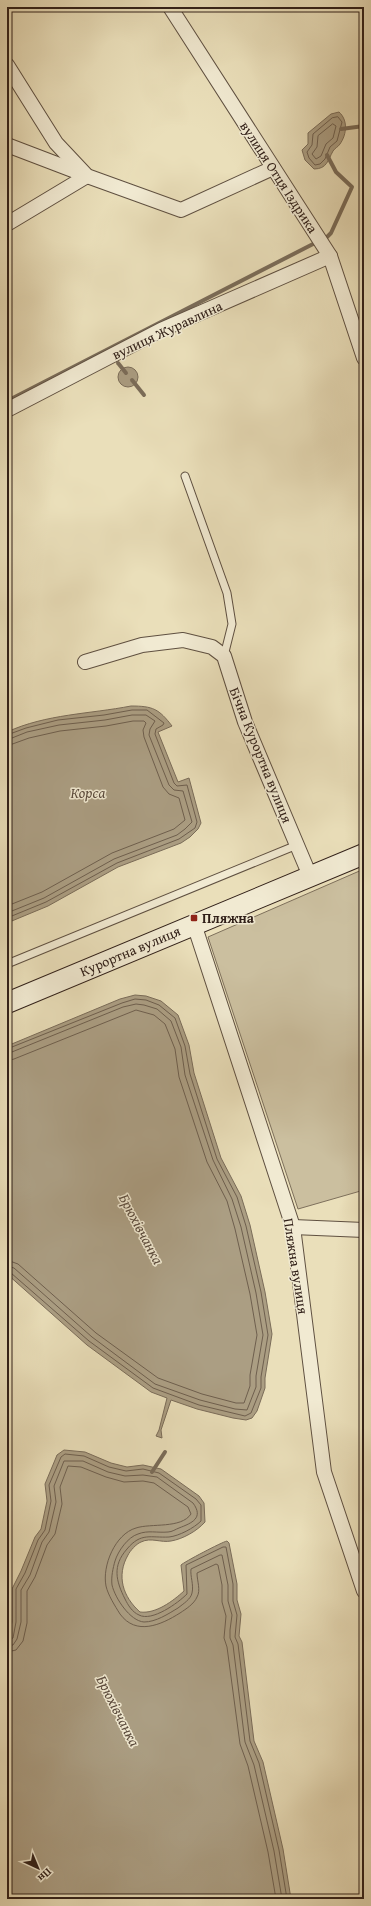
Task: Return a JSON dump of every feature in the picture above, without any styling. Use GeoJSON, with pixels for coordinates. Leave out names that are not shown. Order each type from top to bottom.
{"type":"FeatureCollection","features":[{"type":"Feature","properties":{"kind":"main road","name":"Курортна вулиця"},"geometry":{"type":"LineString","coordinates":[[7,1003],[364,854]]}},
{"type":"Feature","properties":{"kind":"street","name":"вулиця Отця Іздрика"},"geometry":{"type":"LineString","coordinates":[[170,7],[330,256],[364,358]]}},
{"type":"Feature","properties":{"kind":"street"},"geometry":{"type":"LineString","coordinates":[[7,65],[56,144],[87,176]]}},
{"type":"Feature","properties":{"kind":"street"},"geometry":{"type":"LineString","coordinates":[[7,145],[87,176],[182,210],[273,168]]}},
{"type":"Feature","properties":{"kind":"street"},"geometry":{"type":"LineString","coordinates":[[7,224],[87,176]]}},
{"type":"Feature","properties":{"kind":"street","name":"вулиця Журавлина"},"geometry":{"type":"LineString","coordinates":[[7,410],[161,330],[330,256]]}},
{"type":"Feature","properties":{"kind":"street"},"geometry":{"type":"LineString","coordinates":[[85,662],[142,645],[183,640],[199,642],[212,647],[224,656]]}},
{"type":"Feature","properties":{"kind":"street","name":"Бічна Курортна вулиця"},"geometry":{"type":"LineString","coordinates":[[224,656],[245,722],[310,876]]}},
{"type":"Feature","properties":{"kind":"street","name":"Пляжна вулиця"},"geometry":{"type":"LineString","coordinates":[[194,924],[293,1227],[324,1472],[364,1591]]}},
{"type":"Feature","properties":{"kind":"street"},"geometry":{"type":"LineString","coordinates":[[293,1227],[364,1230]]}},
{"type":"Feature","properties":{"kind":"lane"},"geometry":{"type":"LineString","coordinates":[[184,476],[227,593],[232,624],[224,656]]}},
{"type":"Feature","properties":{"kind":"lane"},"geometry":{"type":"LineString","coordinates":[[7,964],[297,845]]}},
{"type":"Feature","properties":{"kind":"shaded area"},"geometry":{"type":"Polygon","coordinates":[[[364,869],[364,1190],[298,1209],[208,937],[364,869]]]}},
{"type":"Feature","properties":{"kind":"water"},"geometry":{"type":"Polygon","coordinates":[[[339,112],[344,119],[346,127],[344,136],[324,166],[314,169],[305,160],[302,150],[308,144],[308,133],[331,114],[339,112]]]}},
{"type":"Feature","properties":{"kind":"water"},"geometry":{"type":"Polygon","coordinates":[[[128,367],[135,370],[138,377],[135,384],[128,387],[121,384],[118,377],[121,370],[128,367]]]}},
{"type":"Feature","properties":{"kind":"water","name":"Корса"},"geometry":{"type":"Polygon","coordinates":[[[131,706],[145,707],[155,710],[159,712],[172,726],[158,732],[178,782],[189,778],[201,823],[198,829],[181,843],[118,867],[48,906],[7,923],[7,732],[37,721],[131,706]]]}},
{"type":"Feature","properties":{"kind":"water"},"geometry":{"type":"Polygon","coordinates":[[[135,995],[146,996],[161,1001],[178,1015],[189,1045],[194,1073],[221,1158],[241,1196],[250,1225],[265,1292],[272,1334],[265,1378],[265,1388],[257,1411],[252,1418],[246,1420],[233,1418],[197,1409],[171,1400],[161,1430],[162,1438],[156,1436],[159,1430],[167,1398],[151,1392],[87,1345],[7,1274],[7,1046],[120,999],[135,995]]]}},
{"type":"Feature","properties":{"kind":"water"},"geometry":{"type":"Polygon","coordinates":[[[64,1450],[85,1452],[111,1463],[127,1467],[143,1465],[161,1469],[199,1496],[204,1503],[205,1522],[194,1531],[171,1541],[152,1540],[141,1542],[137,1544],[129,1553],[122,1571],[123,1586],[129,1600],[140,1612],[158,1609],[175,1599],[184,1591],[181,1565],[218,1545],[227,1541],[229,1543],[237,1584],[237,1600],[241,1614],[239,1636],[242,1642],[254,1741],[263,1762],[283,1849],[291,1899],[7,1899],[7,1647],[12,1622],[12,1589],[35,1537],[41,1529],[47,1501],[45,1484],[57,1455],[64,1450]]]}},
{"type":"Feature","properties":{"kind":"waterway"},"geometry":{"type":"LineString","coordinates":[[341,129],[364,126]]}},
{"type":"Feature","properties":{"kind":"waterway"},"geometry":{"type":"LineString","coordinates":[[327,155],[336,172],[352,187],[331,233],[327,237]]}},
{"type":"Feature","properties":{"kind":"waterway"},"geometry":{"type":"LineString","coordinates":[[7,401],[315,243]]}},
{"type":"Feature","properties":{"kind":"waterway"},"geometry":{"type":"LineString","coordinates":[[118,363],[126,373]]}},
{"type":"Feature","properties":{"kind":"waterway"},"geometry":{"type":"LineString","coordinates":[[132,380],[144,395]]}},
{"type":"Feature","properties":{"kind":"waterway","name":"Брюхівчанка"},"geometry":{"type":"LineString","coordinates":[[152,1472],[165,1452]]}},
{"type":"Feature","properties":{"kind":"place","name":"Пляжна"},"geometry":{"type":"Point","coordinates":[194,918]}}]}
